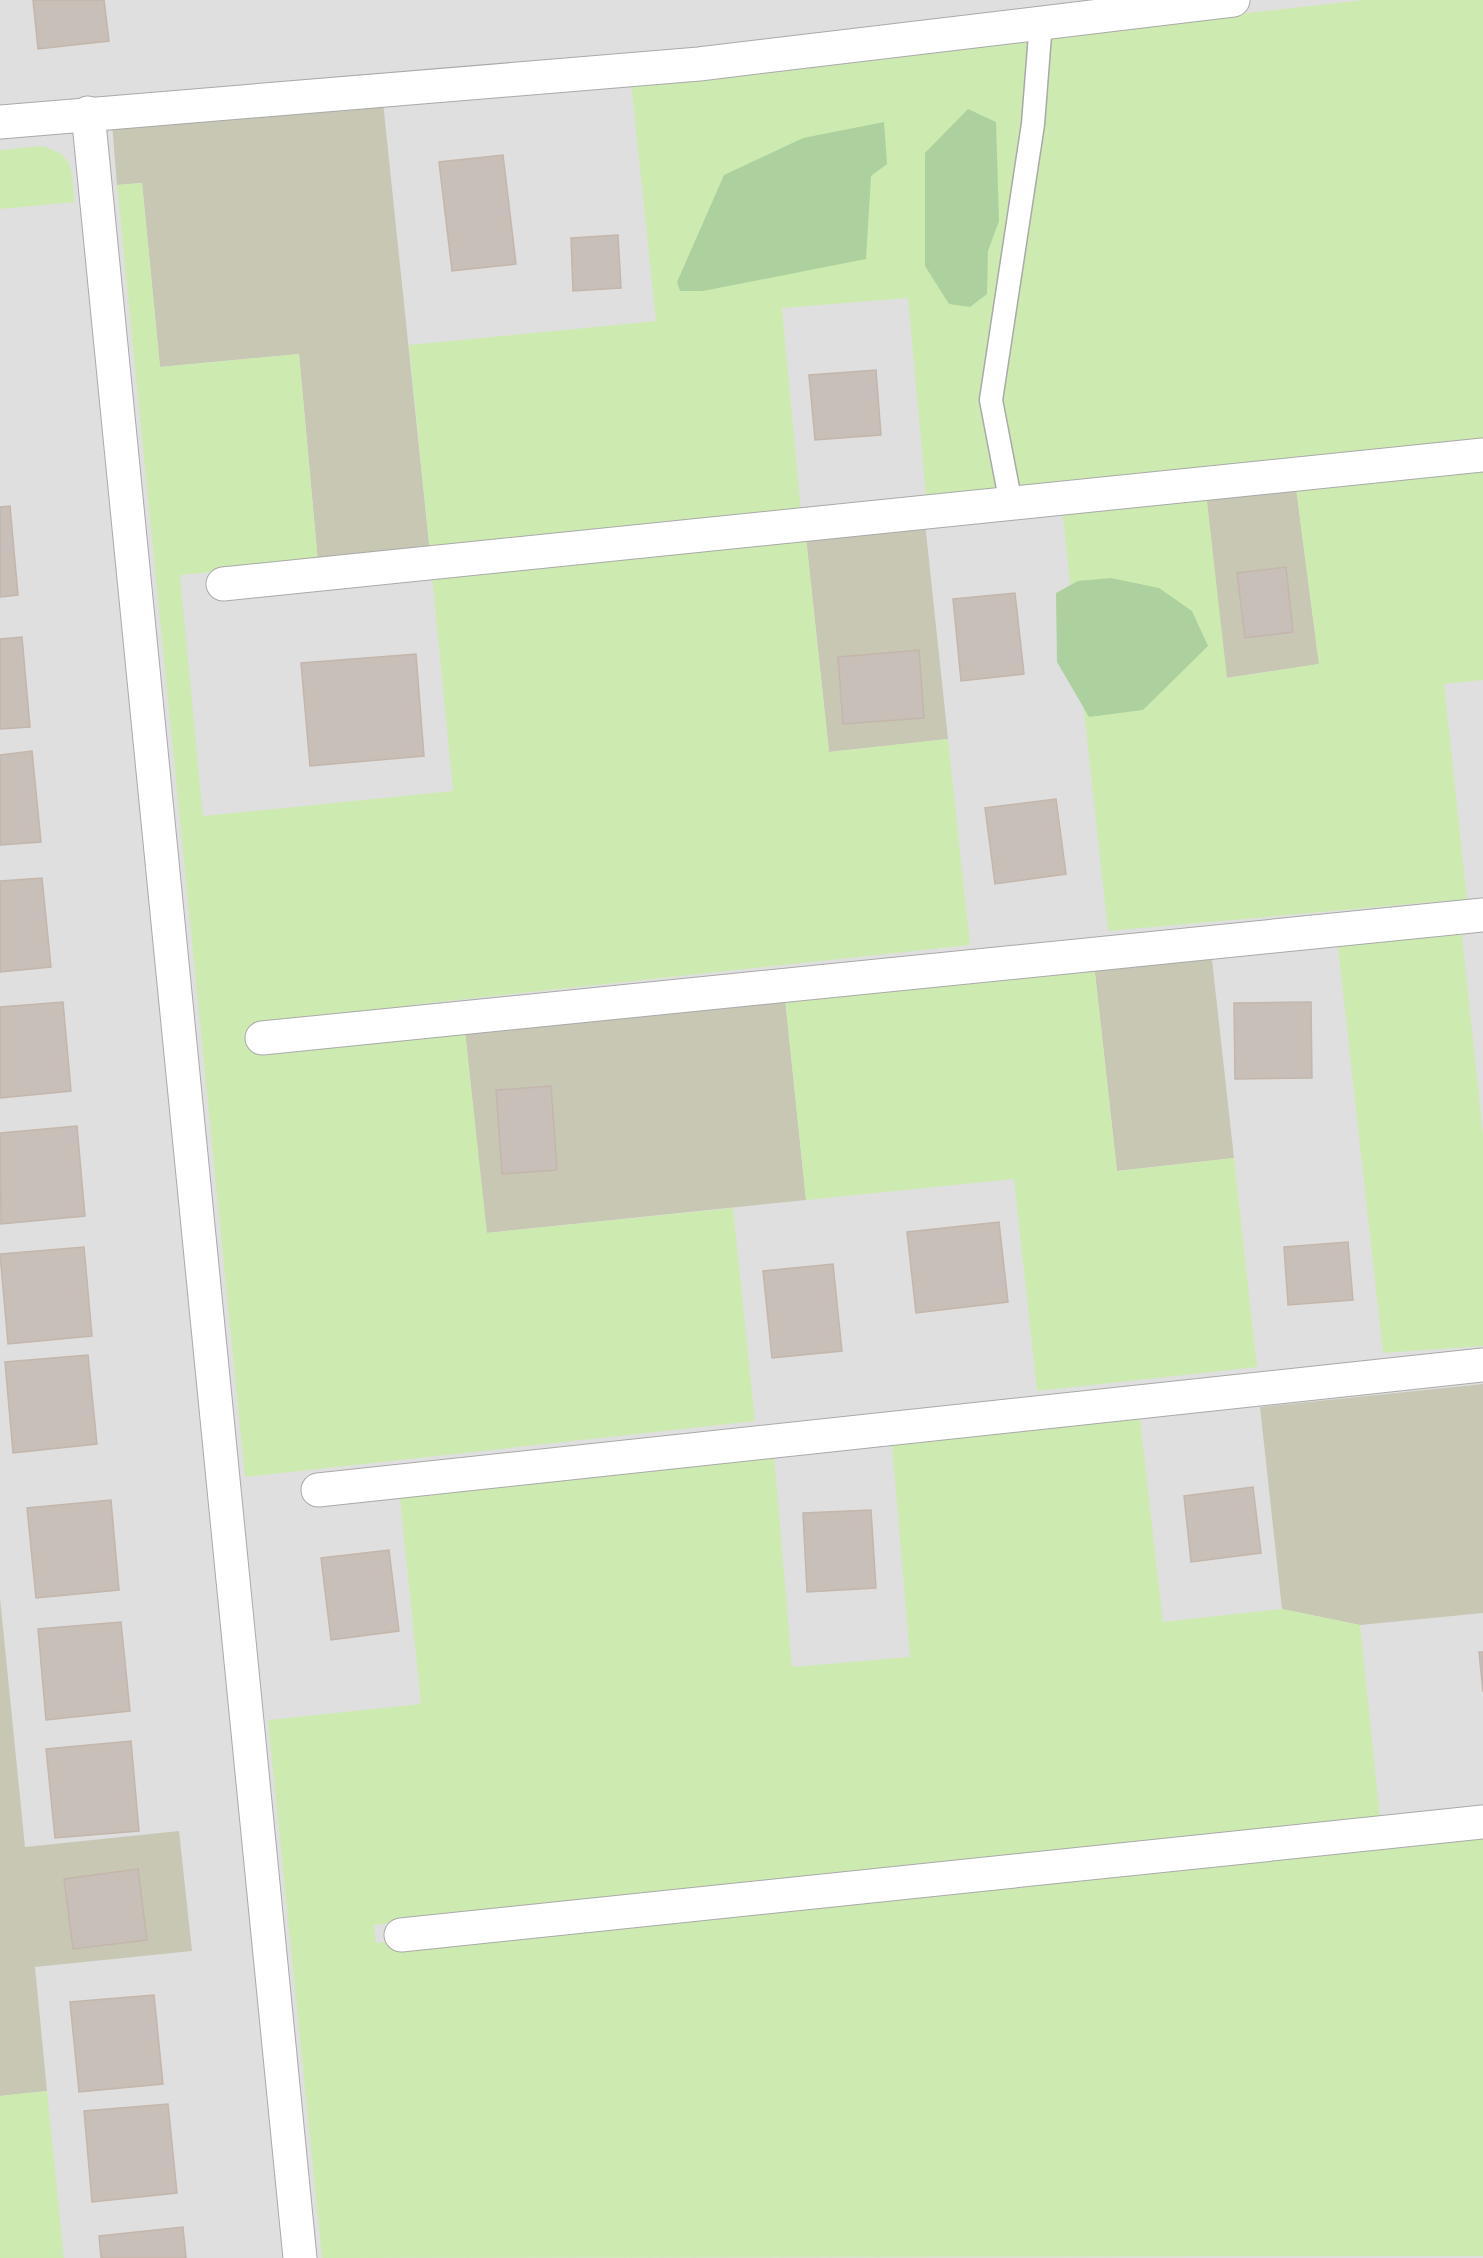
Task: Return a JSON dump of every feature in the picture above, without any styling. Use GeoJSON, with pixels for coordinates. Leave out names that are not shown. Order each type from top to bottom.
{"type":"FeatureCollection","features":[{"type":"Feature","properties":{"kind":"street"},"geometry":{"type":"LineString","coordinates":[[0,122],[699,64],[1233,0]]}},
{"type":"Feature","properties":{"kind":"street"},"geometry":{"type":"LineString","coordinates":[[88,113],[300,2258]]}},
{"type":"Feature","properties":{"kind":"street"},"geometry":{"type":"LineString","coordinates":[[223,584],[1483,455]]}},
{"type":"Feature","properties":{"kind":"street"},"geometry":{"type":"LineString","coordinates":[[262,1038],[1483,915]]}},
{"type":"Feature","properties":{"kind":"street"},"geometry":{"type":"LineString","coordinates":[[318,1490],[1483,1365]]}},
{"type":"Feature","properties":{"kind":"street"},"geometry":{"type":"LineString","coordinates":[[401,1935],[1483,1822]]}},
{"type":"Feature","properties":{"kind":"lane"},"geometry":{"type":"LineString","coordinates":[[1011,504],[991,400],[1032,124],[1041,22]]}},
{"type":"Feature","properties":{"kind":"shaded area"},"geometry":{"type":"Polygon","coordinates":[[[0,0],[1483,0],[1483,2258],[0,2258],[0,0]]]}},
{"type":"Feature","properties":{"kind":"shaded area"},"geometry":{"type":"Polygon","coordinates":[[[383,102],[430,553],[318,562],[299,354],[160,367],[142,183],[117,185],[112,124],[383,102]]]}},
{"type":"Feature","properties":{"kind":"shaded area"},"geometry":{"type":"Polygon","coordinates":[[[1296,488],[1319,664],[1226,678],[1206,493],[1296,488]]]}},
{"type":"Feature","properties":{"kind":"shaded area"},"geometry":{"type":"Polygon","coordinates":[[[925,523],[948,739],[829,752],[806,538],[925,523]]]}},
{"type":"Feature","properties":{"kind":"shaded area"},"geometry":{"type":"Polygon","coordinates":[[[1211,951],[1234,1158],[1117,1171],[1094,964],[1211,951]]]}},
{"type":"Feature","properties":{"kind":"shaded area"},"geometry":{"type":"Polygon","coordinates":[[[785,998],[806,1200],[486,1233],[465,1031],[785,998]]]}},
{"type":"Feature","properties":{"kind":"shaded area"},"geometry":{"type":"Polygon","coordinates":[[[1483,1384],[1483,1613],[1360,1625],[1282,1609],[1260,1407],[1483,1384]]]}},
{"type":"Feature","properties":{"kind":"shaded area"},"geometry":{"type":"Polygon","coordinates":[[[0,1598],[25,1847],[179,1831],[192,1951],[35,1967],[47,2091],[0,2096],[0,1598]]]}},
{"type":"Feature","properties":{"kind":"green space"},"geometry":{"type":"Polygon","coordinates":[[[1364,0],[1483,0],[1483,439],[926,496],[908,298],[782,308],[801,511],[430,553],[409,345],[656,321],[631,82],[1364,0]]]}},
{"type":"Feature","properties":{"kind":"green space"},"geometry":{"type":"Polygon","coordinates":[[[968,109],[996,122],[999,221],[988,251],[987,294],[970,307],[949,304],[925,266],[925,153],[968,109]]]}},
{"type":"Feature","properties":{"kind":"green space"},"geometry":{"type":"Polygon","coordinates":[[[884,122],[887,164],[871,176],[866,259],[703,291],[680,291],[677,282],[724,175],[803,138],[884,122]]]}},
{"type":"Feature","properties":{"kind":"green space"},"geometry":{"type":"Polygon","coordinates":[[[41,146],[61,154],[70,165],[75,202],[0,209],[0,150],[41,146]]]}},
{"type":"Feature","properties":{"kind":"green space"},"geometry":{"type":"Polygon","coordinates":[[[142,183],[160,367],[299,354],[318,562],[180,575],[203,816],[453,791],[432,575],[806,538],[829,752],[948,739],[970,945],[411,1005],[411,1035],[465,1031],[487,1233],[733,1208],[755,1421],[245,1477],[117,185],[142,183]]]}},
{"type":"Feature","properties":{"kind":"green space"},"geometry":{"type":"Polygon","coordinates":[[[1483,467],[1483,680],[1444,684],[1467,899],[1108,931],[1062,509],[1206,493],[1227,678],[1319,664],[1296,488],[1483,467]]]}},
{"type":"Feature","properties":{"kind":"green space"},"geometry":{"type":"Polygon","coordinates":[[[1111,578],[1159,588],[1192,611],[1208,646],[1143,710],[1089,717],[1057,662],[1056,593],[1078,581],[1111,578]]]}},
{"type":"Feature","properties":{"kind":"green space"},"geometry":{"type":"Polygon","coordinates":[[[1461,926],[1483,1135],[1483,1346],[1383,1353],[1337,938],[1461,926]]]}},
{"type":"Feature","properties":{"kind":"green space"},"geometry":{"type":"Polygon","coordinates":[[[1094,964],[1117,1171],[1234,1158],[1257,1367],[1037,1391],[1014,1179],[806,1200],[785,998],[1094,964]]]}},
{"type":"Feature","properties":{"kind":"green space"},"geometry":{"type":"Polygon","coordinates":[[[1140,1419],[1163,1622],[1282,1609],[1360,1625],[1380,1817],[374,1925],[376,1943],[1483,1831],[1483,2256],[322,2258],[268,1720],[421,1704],[400,1498],[774,1455],[792,1667],[910,1657],[892,1444],[1140,1419]]]}},
{"type":"Feature","properties":{"kind":"green space"},"geometry":{"type":"Polygon","coordinates":[[[47,2091],[64,2258],[0,2258],[0,2096],[47,2091]]]}},
{"type":"Feature","properties":{"kind":"building"},"geometry":{"type":"Polygon","coordinates":[[[33,0],[104,0],[109,41],[38,49],[33,0]]]}},
{"type":"Feature","properties":{"kind":"building"},"geometry":{"type":"Polygon","coordinates":[[[503,155],[516,264],[452,271],[439,162],[503,155]]]}},
{"type":"Feature","properties":{"kind":"building"},"geometry":{"type":"Polygon","coordinates":[[[618,235],[621,288],[573,291],[571,238],[618,235]]]}},
{"type":"Feature","properties":{"kind":"building"},"geometry":{"type":"Polygon","coordinates":[[[876,370],[881,435],[815,440],[809,375],[876,370]]]}},
{"type":"Feature","properties":{"kind":"building"},"geometry":{"type":"Polygon","coordinates":[[[10,506],[18,595],[0,597],[0,507],[10,506]]]}},
{"type":"Feature","properties":{"kind":"building"},"geometry":{"type":"Polygon","coordinates":[[[1286,567],[1293,632],[1245,638],[1237,573],[1286,567]]]}},
{"type":"Feature","properties":{"kind":"building"},"geometry":{"type":"Polygon","coordinates":[[[1015,593],[1024,674],[961,681],[953,599],[1015,593]]]}},
{"type":"Feature","properties":{"kind":"building"},"geometry":{"type":"Polygon","coordinates":[[[22,637],[30,727],[0,729],[0,639],[22,637]]]}},
{"type":"Feature","properties":{"kind":"building"},"geometry":{"type":"Polygon","coordinates":[[[919,650],[924,718],[843,724],[838,657],[919,650]]]}},
{"type":"Feature","properties":{"kind":"building"},"geometry":{"type":"Polygon","coordinates":[[[416,654],[424,756],[310,766],[301,663],[416,654]]]}},
{"type":"Feature","properties":{"kind":"building"},"geometry":{"type":"Polygon","coordinates":[[[32,751],[41,842],[0,845],[0,755],[32,751]]]}},
{"type":"Feature","properties":{"kind":"building"},"geometry":{"type":"Polygon","coordinates":[[[1056,799],[1066,874],[995,884],[985,808],[1056,799]]]}},
{"type":"Feature","properties":{"kind":"building"},"geometry":{"type":"Polygon","coordinates":[[[42,878],[51,967],[0,972],[0,881],[42,878]]]}},
{"type":"Feature","properties":{"kind":"building"},"geometry":{"type":"Polygon","coordinates":[[[63,1002],[71,1091],[0,1098],[0,1007],[63,1002]]]}},
{"type":"Feature","properties":{"kind":"building"},"geometry":{"type":"Polygon","coordinates":[[[1311,1002],[1312,1078],[1235,1079],[1234,1003],[1311,1002]]]}},
{"type":"Feature","properties":{"kind":"building"},"geometry":{"type":"Polygon","coordinates":[[[551,1086],[557,1170],[502,1174],[496,1090],[551,1086]]]}},
{"type":"Feature","properties":{"kind":"building"},"geometry":{"type":"Polygon","coordinates":[[[77,1126],[85,1216],[1,1224],[0,1133],[77,1126]]]}},
{"type":"Feature","properties":{"kind":"building"},"geometry":{"type":"Polygon","coordinates":[[[999,1222],[1008,1302],[916,1313],[907,1232],[999,1222]]]}},
{"type":"Feature","properties":{"kind":"building"},"geometry":{"type":"Polygon","coordinates":[[[1348,1242],[1353,1300],[1288,1305],[1284,1247],[1348,1242]]]}},
{"type":"Feature","properties":{"kind":"building"},"geometry":{"type":"Polygon","coordinates":[[[84,1247],[92,1336],[8,1344],[0,1254],[84,1247]]]}},
{"type":"Feature","properties":{"kind":"building"},"geometry":{"type":"Polygon","coordinates":[[[833,1264],[842,1351],[772,1358],[763,1271],[833,1264]]]}},
{"type":"Feature","properties":{"kind":"building"},"geometry":{"type":"Polygon","coordinates":[[[88,1355],[97,1444],[13,1453],[5,1362],[88,1355]]]}},
{"type":"Feature","properties":{"kind":"building"},"geometry":{"type":"Polygon","coordinates":[[[1253,1487],[1261,1553],[1191,1562],[1184,1496],[1253,1487]]]}},
{"type":"Feature","properties":{"kind":"building"},"geometry":{"type":"Polygon","coordinates":[[[111,1500],[119,1590],[36,1598],[27,1508],[111,1500]]]}},
{"type":"Feature","properties":{"kind":"building"},"geometry":{"type":"Polygon","coordinates":[[[871,1510],[876,1588],[807,1592],[803,1513],[871,1510]]]}},
{"type":"Feature","properties":{"kind":"building"},"geometry":{"type":"Polygon","coordinates":[[[389,1550],[399,1631],[331,1640],[321,1558],[389,1550]]]}},
{"type":"Feature","properties":{"kind":"building"},"geometry":{"type":"Polygon","coordinates":[[[121,1622],[130,1711],[46,1720],[38,1629],[121,1622]]]}},
{"type":"Feature","properties":{"kind":"building"},"geometry":{"type":"Polygon","coordinates":[[[1479,1652],[1483,1652],[1483,1692],[1479,1652]]]}},
{"type":"Feature","properties":{"kind":"building"},"geometry":{"type":"Polygon","coordinates":[[[131,1741],[139,1831],[55,1838],[46,1749],[131,1741]]]}},
{"type":"Feature","properties":{"kind":"building"},"geometry":{"type":"Polygon","coordinates":[[[138,1869],[147,1940],[73,1949],[64,1879],[138,1869]]]}},
{"type":"Feature","properties":{"kind":"building"},"geometry":{"type":"Polygon","coordinates":[[[154,1995],[163,2084],[79,2092],[70,2002],[154,1995]]]}},
{"type":"Feature","properties":{"kind":"building"},"geometry":{"type":"Polygon","coordinates":[[[168,2104],[177,2193],[92,2202],[84,2111],[168,2104]]]}},
{"type":"Feature","properties":{"kind":"building"},"geometry":{"type":"Polygon","coordinates":[[[183,2227],[186,2258],[101,2258],[99,2236],[183,2227]]]}}]}
